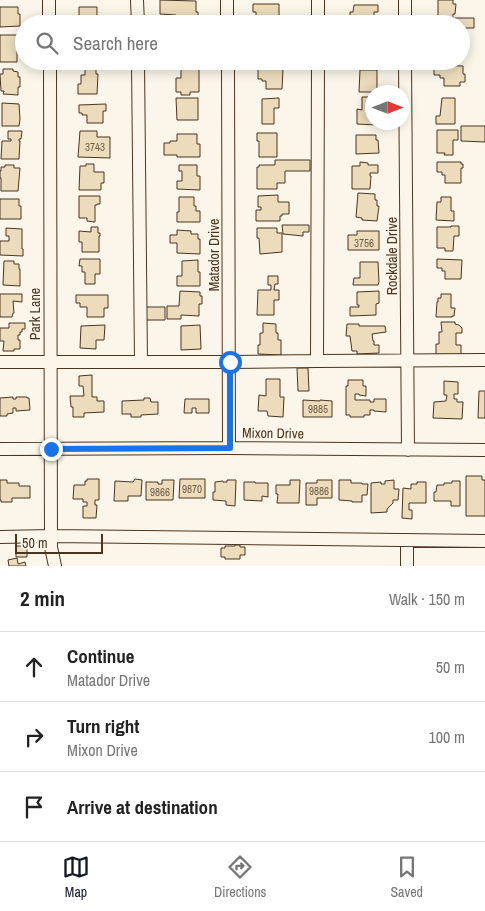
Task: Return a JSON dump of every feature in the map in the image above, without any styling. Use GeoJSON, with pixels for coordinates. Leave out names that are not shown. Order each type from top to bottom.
{"type":"FeatureCollection","features":[{"type":"Feature","properties":{"kind":"street"},"geometry":{"type":"LineString","coordinates":[[49,0],[50,15]]}},
{"type":"Feature","properties":{"kind":"street"},"geometry":{"type":"LineString","coordinates":[[138,0],[138,15]]}},
{"type":"Feature","properties":{"kind":"street"},"geometry":{"type":"LineString","coordinates":[[227,0],[228,15]]}},
{"type":"Feature","properties":{"kind":"street"},"geometry":{"type":"LineString","coordinates":[[318,0],[318,15]]}},
{"type":"Feature","properties":{"kind":"street"},"geometry":{"type":"LineString","coordinates":[[405,0],[405,15]]}},
{"type":"Feature","properties":{"kind":"street","name":"Park Lane"},"geometry":{"type":"LineString","coordinates":[[50,70],[51,547],[55,566]]}},
{"type":"Feature","properties":{"kind":"street"},"geometry":{"type":"LineString","coordinates":[[138,70],[141,362]]}},
{"type":"Feature","properties":{"kind":"street","name":"Matador Drive"},"geometry":{"type":"LineString","coordinates":[[228,70],[230,448]]}},
{"type":"Feature","properties":{"kind":"street"},"geometry":{"type":"LineString","coordinates":[[318,70],[318,360]]}},
{"type":"Feature","properties":{"kind":"street","name":"Rockdale Drive"},"geometry":{"type":"LineString","coordinates":[[405,70],[408,450]]}},
{"type":"Feature","properties":{"kind":"street"},"geometry":{"type":"LineString","coordinates":[[0,362],[485,360]]}},
{"type":"Feature","properties":{"kind":"street","name":"Mixon Drive"},"geometry":{"type":"LineString","coordinates":[[0,449],[485,450]]}},
{"type":"Feature","properties":{"kind":"street"},"geometry":{"type":"LineString","coordinates":[[0,537],[485,540]]}},
{"type":"Feature","properties":{"kind":"street"},"geometry":{"type":"LineString","coordinates":[[407,540],[407,566]]}},
{"type":"Feature","properties":{"kind":"building"},"geometry":{"type":"Polygon","coordinates":[[[160,0],[196,1],[196,12],[198,12],[198,15],[160,14],[160,0]]]}},
{"type":"Feature","properties":{"kind":"building"},"geometry":{"type":"Polygon","coordinates":[[[438,0],[453,0],[453,4],[456,4],[455,14],[438,15],[438,0]]]}},
{"type":"Feature","properties":{"kind":"building"},"geometry":{"type":"Polygon","coordinates":[[[253,4],[279,4],[279,15],[256,15],[256,12],[253,12],[253,4]]]}},
{"type":"Feature","properties":{"kind":"building"},"geometry":{"type":"Polygon","coordinates":[[[354,5],[378,5],[378,12],[374,12],[374,15],[350,15],[350,12],[353,12],[354,5]]]}},
{"type":"Feature","properties":{"kind":"building"},"geometry":{"type":"Polygon","coordinates":[[[0,7],[18,7],[18,14],[20,15],[15,15],[15,26],[0,27],[0,7]]]}},
{"type":"Feature","properties":{"kind":"building"},"geometry":{"type":"Polygon","coordinates":[[[79,7],[97,7],[97,15],[79,15],[79,7]]]}},
{"type":"Feature","properties":{"kind":"building"},"geometry":{"type":"Polygon","coordinates":[[[470,18],[474,18],[474,28],[470,28],[470,18]]]}},
{"type":"Feature","properties":{"kind":"building"},"geometry":{"type":"Polygon","coordinates":[[[0,35],[15,35],[15,62],[0,62],[0,35]]]}},
{"type":"Feature","properties":{"kind":"building"},"geometry":{"type":"Polygon","coordinates":[[[3,69],[13,69],[13,71],[18,72],[20,87],[18,87],[18,95],[3,94],[4,91],[1,91],[0,74],[3,74],[3,69]]]}},
{"type":"Feature","properties":{"kind":"building"},"geometry":{"type":"Polygon","coordinates":[[[85,70],[96,70],[96,74],[98,74],[97,94],[78,94],[78,84],[81,84],[81,75],[85,75],[85,70]]]}},
{"type":"Feature","properties":{"kind":"building"},"geometry":{"type":"Polygon","coordinates":[[[181,70],[199,70],[199,92],[181,95],[181,92],[176,92],[176,78],[181,78],[181,70]]]}},
{"type":"Feature","properties":{"kind":"building"},"geometry":{"type":"Polygon","coordinates":[[[258,70],[283,70],[282,89],[266,89],[266,81],[258,79],[258,70]]]}},
{"type":"Feature","properties":{"kind":"building"},"geometry":{"type":"Polygon","coordinates":[[[360,70],[377,70],[377,85],[365,85],[365,92],[359,92],[360,70]]]}},
{"type":"Feature","properties":{"kind":"building"},"geometry":{"type":"Polygon","coordinates":[[[434,70],[463,70],[465,82],[460,82],[460,86],[444,86],[444,78],[440,78],[440,75],[434,75],[434,70]]]}},
{"type":"Feature","properties":{"kind":"building"},"geometry":{"type":"Polygon","coordinates":[[[362,97],[365,97],[365,124],[357,124],[357,109],[362,110],[362,97]]]}},
{"type":"Feature","properties":{"kind":"building"},"geometry":{"type":"Polygon","coordinates":[[[176,98],[198,98],[198,120],[177,120],[176,98]]]}},
{"type":"Feature","properties":{"kind":"building"},"geometry":{"type":"Polygon","coordinates":[[[279,98],[279,108],[274,108],[274,124],[262,124],[262,99],[279,98]]]}},
{"type":"Feature","properties":{"kind":"building"},"geometry":{"type":"Polygon","coordinates":[[[442,98],[455,98],[455,124],[436,124],[436,116],[440,116],[442,98]]]}},
{"type":"Feature","properties":{"kind":"building"},"geometry":{"type":"Polygon","coordinates":[[[2,103],[19,104],[19,126],[2,126],[2,103]]]}},
{"type":"Feature","properties":{"kind":"building"},"geometry":{"type":"Polygon","coordinates":[[[106,104],[106,111],[103,111],[103,123],[87,123],[87,115],[79,113],[79,105],[106,104]]]}},
{"type":"Feature","properties":{"kind":"building"},"geometry":{"type":"Polygon","coordinates":[[[461,126],[485,126],[485,142],[461,141],[461,126]]]}},
{"type":"Feature","properties":{"kind":"building"},"geometry":{"type":"Polygon","coordinates":[[[437,130],[458,130],[458,140],[453,140],[453,155],[437,153],[437,130]]]}},
{"type":"Feature","properties":{"kind":"building"},"geometry":{"type":"Polygon","coordinates":[[[8,131],[22,131],[21,139],[19,139],[19,159],[1,159],[2,141],[11,141],[11,139],[8,139],[8,131]]]}},
{"type":"Feature","properties":{"kind":"building"},"geometry":{"type":"Polygon","coordinates":[[[80,131],[97,131],[97,137],[110,137],[110,158],[78,157],[80,131]]]}},
{"type":"Feature","properties":{"kind":"building"},"geometry":{"type":"Polygon","coordinates":[[[257,133],[277,133],[277,157],[259,157],[257,133]]]}},
{"type":"Feature","properties":{"kind":"building"},"geometry":{"type":"Polygon","coordinates":[[[177,134],[197,134],[197,144],[200,144],[200,157],[164,155],[164,143],[177,141],[177,134]]]}},
{"type":"Feature","properties":{"kind":"building"},"geometry":{"type":"Polygon","coordinates":[[[356,135],[376,135],[379,153],[356,154],[356,135]]]}},
{"type":"Feature","properties":{"kind":"building"},"geometry":{"type":"Polygon","coordinates":[[[275,160],[310,160],[310,171],[285,171],[285,183],[277,183],[277,189],[257,189],[257,167],[259,165],[275,165],[275,160]]]}},
{"type":"Feature","properties":{"kind":"building"},"geometry":{"type":"Polygon","coordinates":[[[360,162],[368,163],[368,165],[378,165],[378,173],[370,173],[370,189],[352,189],[352,166],[360,166],[360,162]]]}},
{"type":"Feature","properties":{"kind":"building"},"geometry":{"type":"Polygon","coordinates":[[[437,162],[461,162],[463,168],[461,168],[461,183],[445,183],[445,175],[442,175],[442,172],[437,172],[437,162]]]}},
{"type":"Feature","properties":{"kind":"building"},"geometry":{"type":"Polygon","coordinates":[[[86,164],[94,164],[94,172],[104,172],[104,183],[101,183],[101,190],[79,190],[80,166],[86,166],[86,164]]]}},
{"type":"Feature","properties":{"kind":"building"},"geometry":{"type":"Polygon","coordinates":[[[5,165],[14,165],[14,168],[20,168],[18,191],[1,191],[0,171],[1,167],[5,167],[5,165]]]}},
{"type":"Feature","properties":{"kind":"building"},"geometry":{"type":"Polygon","coordinates":[[[179,165],[197,165],[197,176],[200,176],[200,190],[177,189],[177,181],[182,181],[182,171],[179,171],[179,165]]]}},
{"type":"Feature","properties":{"kind":"building"},"geometry":{"type":"Polygon","coordinates":[[[358,193],[375,194],[377,206],[379,206],[377,221],[362,220],[362,218],[356,217],[358,193]]]}},
{"type":"Feature","properties":{"kind":"building"},"geometry":{"type":"Polygon","coordinates":[[[278,195],[278,202],[289,202],[289,214],[282,214],[280,221],[256,221],[256,210],[261,210],[261,207],[258,207],[258,196],[278,195]]]}},
{"type":"Feature","properties":{"kind":"building"},"geometry":{"type":"Polygon","coordinates":[[[79,196],[100,196],[100,204],[95,205],[95,222],[87,221],[87,218],[79,218],[79,196]]]}},
{"type":"Feature","properties":{"kind":"building"},"geometry":{"type":"Polygon","coordinates":[[[179,197],[194,197],[196,211],[200,211],[200,222],[177,222],[179,197]]]}},
{"type":"Feature","properties":{"kind":"building"},"geometry":{"type":"Polygon","coordinates":[[[441,197],[451,197],[451,211],[454,211],[454,221],[436,220],[437,202],[441,202],[441,197]]]}},
{"type":"Feature","properties":{"kind":"building"},"geometry":{"type":"Polygon","coordinates":[[[0,199],[19,199],[21,219],[0,219],[0,199]]]}},
{"type":"Feature","properties":{"kind":"building"},"geometry":{"type":"Polygon","coordinates":[[[282,225],[309,225],[309,232],[303,232],[303,236],[283,234],[282,225]]]}},
{"type":"Feature","properties":{"kind":"building"},"geometry":{"type":"Polygon","coordinates":[[[459,226],[459,236],[454,236],[453,251],[437,248],[437,227],[459,226]]]}},
{"type":"Feature","properties":{"kind":"building"},"geometry":{"type":"Polygon","coordinates":[[[91,227],[98,227],[98,233],[100,233],[99,252],[82,252],[82,242],[79,242],[79,231],[91,232],[91,227]]]}},
{"type":"Feature","properties":{"kind":"building"},"geometry":{"type":"Polygon","coordinates":[[[6,228],[22,229],[23,256],[0,255],[0,241],[9,241],[9,236],[6,236],[6,228]]]}},
{"type":"Feature","properties":{"kind":"building"},"geometry":{"type":"Polygon","coordinates":[[[257,228],[277,228],[277,233],[282,233],[282,252],[260,254],[257,228]]]}},
{"type":"Feature","properties":{"kind":"building"},"geometry":{"type":"Polygon","coordinates":[[[177,230],[191,231],[191,234],[198,234],[200,254],[177,253],[177,243],[170,243],[170,235],[177,235],[177,230]]]}},
{"type":"Feature","properties":{"kind":"building"},"geometry":{"type":"Polygon","coordinates":[[[357,231],[379,231],[379,250],[348,250],[348,235],[357,235],[357,231]]]}},
{"type":"Feature","properties":{"kind":"building"},"geometry":{"type":"Polygon","coordinates":[[[80,259],[100,259],[100,274],[95,274],[95,284],[85,284],[85,272],[82,272],[82,266],[79,266],[80,259]]]}},
{"type":"Feature","properties":{"kind":"building"},"geometry":{"type":"Polygon","coordinates":[[[437,259],[462,260],[461,279],[445,279],[445,271],[442,271],[442,268],[437,268],[437,259]]]}},
{"type":"Feature","properties":{"kind":"building"},"geometry":{"type":"Polygon","coordinates":[[[198,260],[200,286],[177,286],[177,276],[182,276],[182,261],[198,260]]]}},
{"type":"Feature","properties":{"kind":"building"},"geometry":{"type":"Polygon","coordinates":[[[4,261],[14,261],[14,264],[19,264],[20,286],[3,285],[4,261]]]}},
{"type":"Feature","properties":{"kind":"building"},"geometry":{"type":"Polygon","coordinates":[[[360,262],[378,262],[378,285],[353,285],[354,278],[360,278],[360,262]]]}},
{"type":"Feature","properties":{"kind":"building"},"geometry":{"type":"Polygon","coordinates":[[[268,276],[278,276],[278,284],[275,284],[274,290],[279,290],[279,300],[274,300],[274,315],[257,315],[258,290],[271,290],[271,285],[268,285],[268,276]]]}},
{"type":"Feature","properties":{"kind":"building"},"geometry":{"type":"Polygon","coordinates":[[[180,291],[200,292],[202,304],[199,304],[199,316],[181,315],[181,319],[167,319],[167,306],[179,306],[180,291]]]}},
{"type":"Feature","properties":{"kind":"building"},"geometry":{"type":"Polygon","coordinates":[[[379,291],[376,315],[350,316],[350,307],[359,307],[357,305],[357,292],[379,291]]]}},
{"type":"Feature","properties":{"kind":"building"},"geometry":{"type":"Polygon","coordinates":[[[0,294],[22,294],[22,302],[13,301],[14,313],[12,317],[0,317],[0,294]]]}},
{"type":"Feature","properties":{"kind":"building"},"geometry":{"type":"Polygon","coordinates":[[[441,294],[451,294],[451,308],[455,308],[454,316],[436,317],[437,302],[438,298],[441,298],[441,294]]]}},
{"type":"Feature","properties":{"kind":"building"},"geometry":{"type":"Polygon","coordinates":[[[76,295],[108,295],[108,308],[104,308],[104,317],[87,317],[87,307],[80,307],[80,303],[76,303],[76,295]]]}},
{"type":"Feature","properties":{"kind":"building"},"geometry":{"type":"Polygon","coordinates":[[[146,307],[165,307],[165,320],[146,320],[146,307]]]}},
{"type":"Feature","properties":{"kind":"building"},"geometry":{"type":"Polygon","coordinates":[[[441,322],[455,322],[455,324],[462,328],[462,333],[456,333],[456,345],[461,345],[461,355],[436,355],[436,344],[439,344],[439,332],[442,332],[441,322]]]}},
{"type":"Feature","properties":{"kind":"building"},"geometry":{"type":"Polygon","coordinates":[[[9,323],[25,323],[25,329],[22,329],[20,335],[18,335],[20,349],[3,351],[4,341],[0,341],[0,328],[9,328],[9,323]]]}},
{"type":"Feature","properties":{"kind":"building"},"geometry":{"type":"Polygon","coordinates":[[[263,323],[276,324],[278,340],[281,340],[281,355],[258,354],[260,333],[263,333],[263,323]]]}},
{"type":"Feature","properties":{"kind":"building"},"geometry":{"type":"Polygon","coordinates":[[[347,324],[385,326],[386,332],[372,334],[374,345],[379,345],[379,353],[357,354],[357,351],[352,351],[350,336],[346,336],[347,324]]]}},
{"type":"Feature","properties":{"kind":"building"},"geometry":{"type":"Polygon","coordinates":[[[105,325],[104,340],[96,340],[96,349],[80,348],[81,326],[105,325]]]}},
{"type":"Feature","properties":{"kind":"building"},"geometry":{"type":"Polygon","coordinates":[[[200,325],[201,349],[181,350],[181,326],[200,325]]]}},
{"type":"Feature","properties":{"kind":"building"},"geometry":{"type":"Polygon","coordinates":[[[297,368],[308,368],[309,391],[298,391],[297,368]]]}},
{"type":"Feature","properties":{"kind":"building"},"geometry":{"type":"Polygon","coordinates":[[[92,375],[92,397],[97,397],[97,401],[104,401],[104,412],[84,413],[84,417],[73,417],[70,396],[84,396],[83,386],[79,386],[79,376],[92,375]]]}},
{"type":"Feature","properties":{"kind":"building"},"geometry":{"type":"Polygon","coordinates":[[[266,379],[280,379],[280,397],[284,397],[283,417],[268,416],[267,411],[258,411],[259,395],[266,396],[266,379]]]}},
{"type":"Feature","properties":{"kind":"building"},"geometry":{"type":"Polygon","coordinates":[[[348,380],[363,380],[363,386],[366,386],[366,396],[355,394],[355,400],[370,400],[370,402],[374,402],[374,399],[386,399],[386,412],[370,410],[370,415],[364,415],[364,417],[350,417],[350,415],[346,415],[346,386],[348,386],[348,380]]]}},
{"type":"Feature","properties":{"kind":"building"},"geometry":{"type":"Polygon","coordinates":[[[444,381],[458,382],[458,394],[454,394],[454,399],[457,399],[457,402],[463,402],[462,419],[433,418],[434,402],[446,401],[447,395],[444,395],[444,381]]]}},
{"type":"Feature","properties":{"kind":"building"},"geometry":{"type":"Polygon","coordinates":[[[479,391],[485,391],[485,418],[478,418],[479,391]]]}},
{"type":"Feature","properties":{"kind":"building"},"geometry":{"type":"Polygon","coordinates":[[[13,397],[13,399],[16,399],[16,397],[29,398],[30,410],[16,411],[16,408],[13,408],[13,413],[7,414],[7,416],[0,416],[0,398],[13,397]]]}},
{"type":"Feature","properties":{"kind":"building"},"geometry":{"type":"Polygon","coordinates":[[[144,398],[150,398],[151,402],[158,402],[158,414],[131,417],[131,414],[122,414],[122,401],[144,400],[144,398]]]}},
{"type":"Feature","properties":{"kind":"building"},"geometry":{"type":"Polygon","coordinates":[[[185,399],[209,399],[209,413],[196,413],[196,408],[192,408],[192,413],[184,413],[185,399]]]}},
{"type":"Feature","properties":{"kind":"building"},"geometry":{"type":"Polygon","coordinates":[[[303,400],[332,401],[332,417],[303,417],[303,400]]]}},
{"type":"Feature","properties":{"kind":"building"},"geometry":{"type":"Polygon","coordinates":[[[466,476],[482,476],[482,480],[485,480],[485,516],[466,516],[466,476]]]}},
{"type":"Feature","properties":{"kind":"building"},"geometry":{"type":"Polygon","coordinates":[[[87,479],[99,479],[99,500],[95,500],[95,505],[97,505],[96,518],[83,518],[83,506],[87,506],[87,502],[83,502],[83,499],[73,499],[74,485],[85,485],[87,479]]]}},
{"type":"Feature","properties":{"kind":"building"},"geometry":{"type":"Polygon","coordinates":[[[135,479],[142,480],[141,496],[128,496],[128,501],[114,501],[115,481],[133,482],[135,479]]]}},
{"type":"Feature","properties":{"kind":"building"},"geometry":{"type":"Polygon","coordinates":[[[180,479],[205,479],[205,498],[179,498],[180,479]]]}},
{"type":"Feature","properties":{"kind":"building"},"geometry":{"type":"Polygon","coordinates":[[[0,480],[7,480],[7,483],[19,483],[19,486],[30,486],[30,498],[12,498],[12,502],[1,502],[0,480]]]}},
{"type":"Feature","properties":{"kind":"building"},"geometry":{"type":"Polygon","coordinates":[[[162,480],[174,480],[173,500],[146,500],[146,482],[162,484],[162,480]]]}},
{"type":"Feature","properties":{"kind":"building"},"geometry":{"type":"Polygon","coordinates":[[[227,480],[236,480],[235,506],[226,505],[226,501],[213,500],[215,482],[227,482],[227,480]]]}},
{"type":"Feature","properties":{"kind":"building"},"geometry":{"type":"Polygon","coordinates":[[[290,480],[300,480],[299,503],[277,503],[276,485],[290,485],[290,480]]]}},
{"type":"Feature","properties":{"kind":"building"},"geometry":{"type":"Polygon","coordinates":[[[317,480],[332,480],[332,498],[317,498],[317,505],[306,505],[306,483],[317,483],[317,480]]]}},
{"type":"Feature","properties":{"kind":"building"},"geometry":{"type":"Polygon","coordinates":[[[339,480],[351,480],[351,483],[368,484],[367,495],[362,495],[362,502],[339,500],[339,480]]]}},
{"type":"Feature","properties":{"kind":"building"},"geometry":{"type":"Polygon","coordinates":[[[394,480],[394,489],[399,489],[398,500],[393,500],[387,512],[371,513],[371,483],[381,482],[381,484],[385,484],[385,481],[394,480]]]}},
{"type":"Feature","properties":{"kind":"building"},"geometry":{"type":"Polygon","coordinates":[[[452,481],[460,481],[460,506],[451,506],[451,501],[434,501],[434,492],[436,492],[437,485],[452,483],[452,481]]]}},
{"type":"Feature","properties":{"kind":"building"},"geometry":{"type":"Polygon","coordinates":[[[244,482],[268,483],[268,497],[262,496],[262,501],[244,500],[244,482]]]}},
{"type":"Feature","properties":{"kind":"building"},"geometry":{"type":"Polygon","coordinates":[[[417,482],[426,482],[426,503],[409,503],[409,510],[412,510],[412,519],[402,518],[403,488],[411,489],[411,484],[417,484],[417,482]]]}},
{"type":"Feature","properties":{"kind":"building"},"geometry":{"type":"Polygon","coordinates":[[[235,545],[245,547],[245,555],[240,555],[240,559],[225,559],[225,557],[221,557],[221,548],[235,545]]]}},
{"type":"Feature","properties":{"kind":"building"},"geometry":{"type":"Polygon","coordinates":[[[16,546],[27,546],[27,557],[16,557],[16,546]]]}},
{"type":"Feature","properties":{"kind":"building"},"geometry":{"type":"Polygon","coordinates":[[[17,558],[18,564],[25,562],[26,566],[9,566],[8,560],[17,558]]]}},
{"type":"Feature","properties":{"kind":"route"},"geometry":{"type":"LineString","coordinates":[[51,449],[230,448],[230,362]]}}]}
